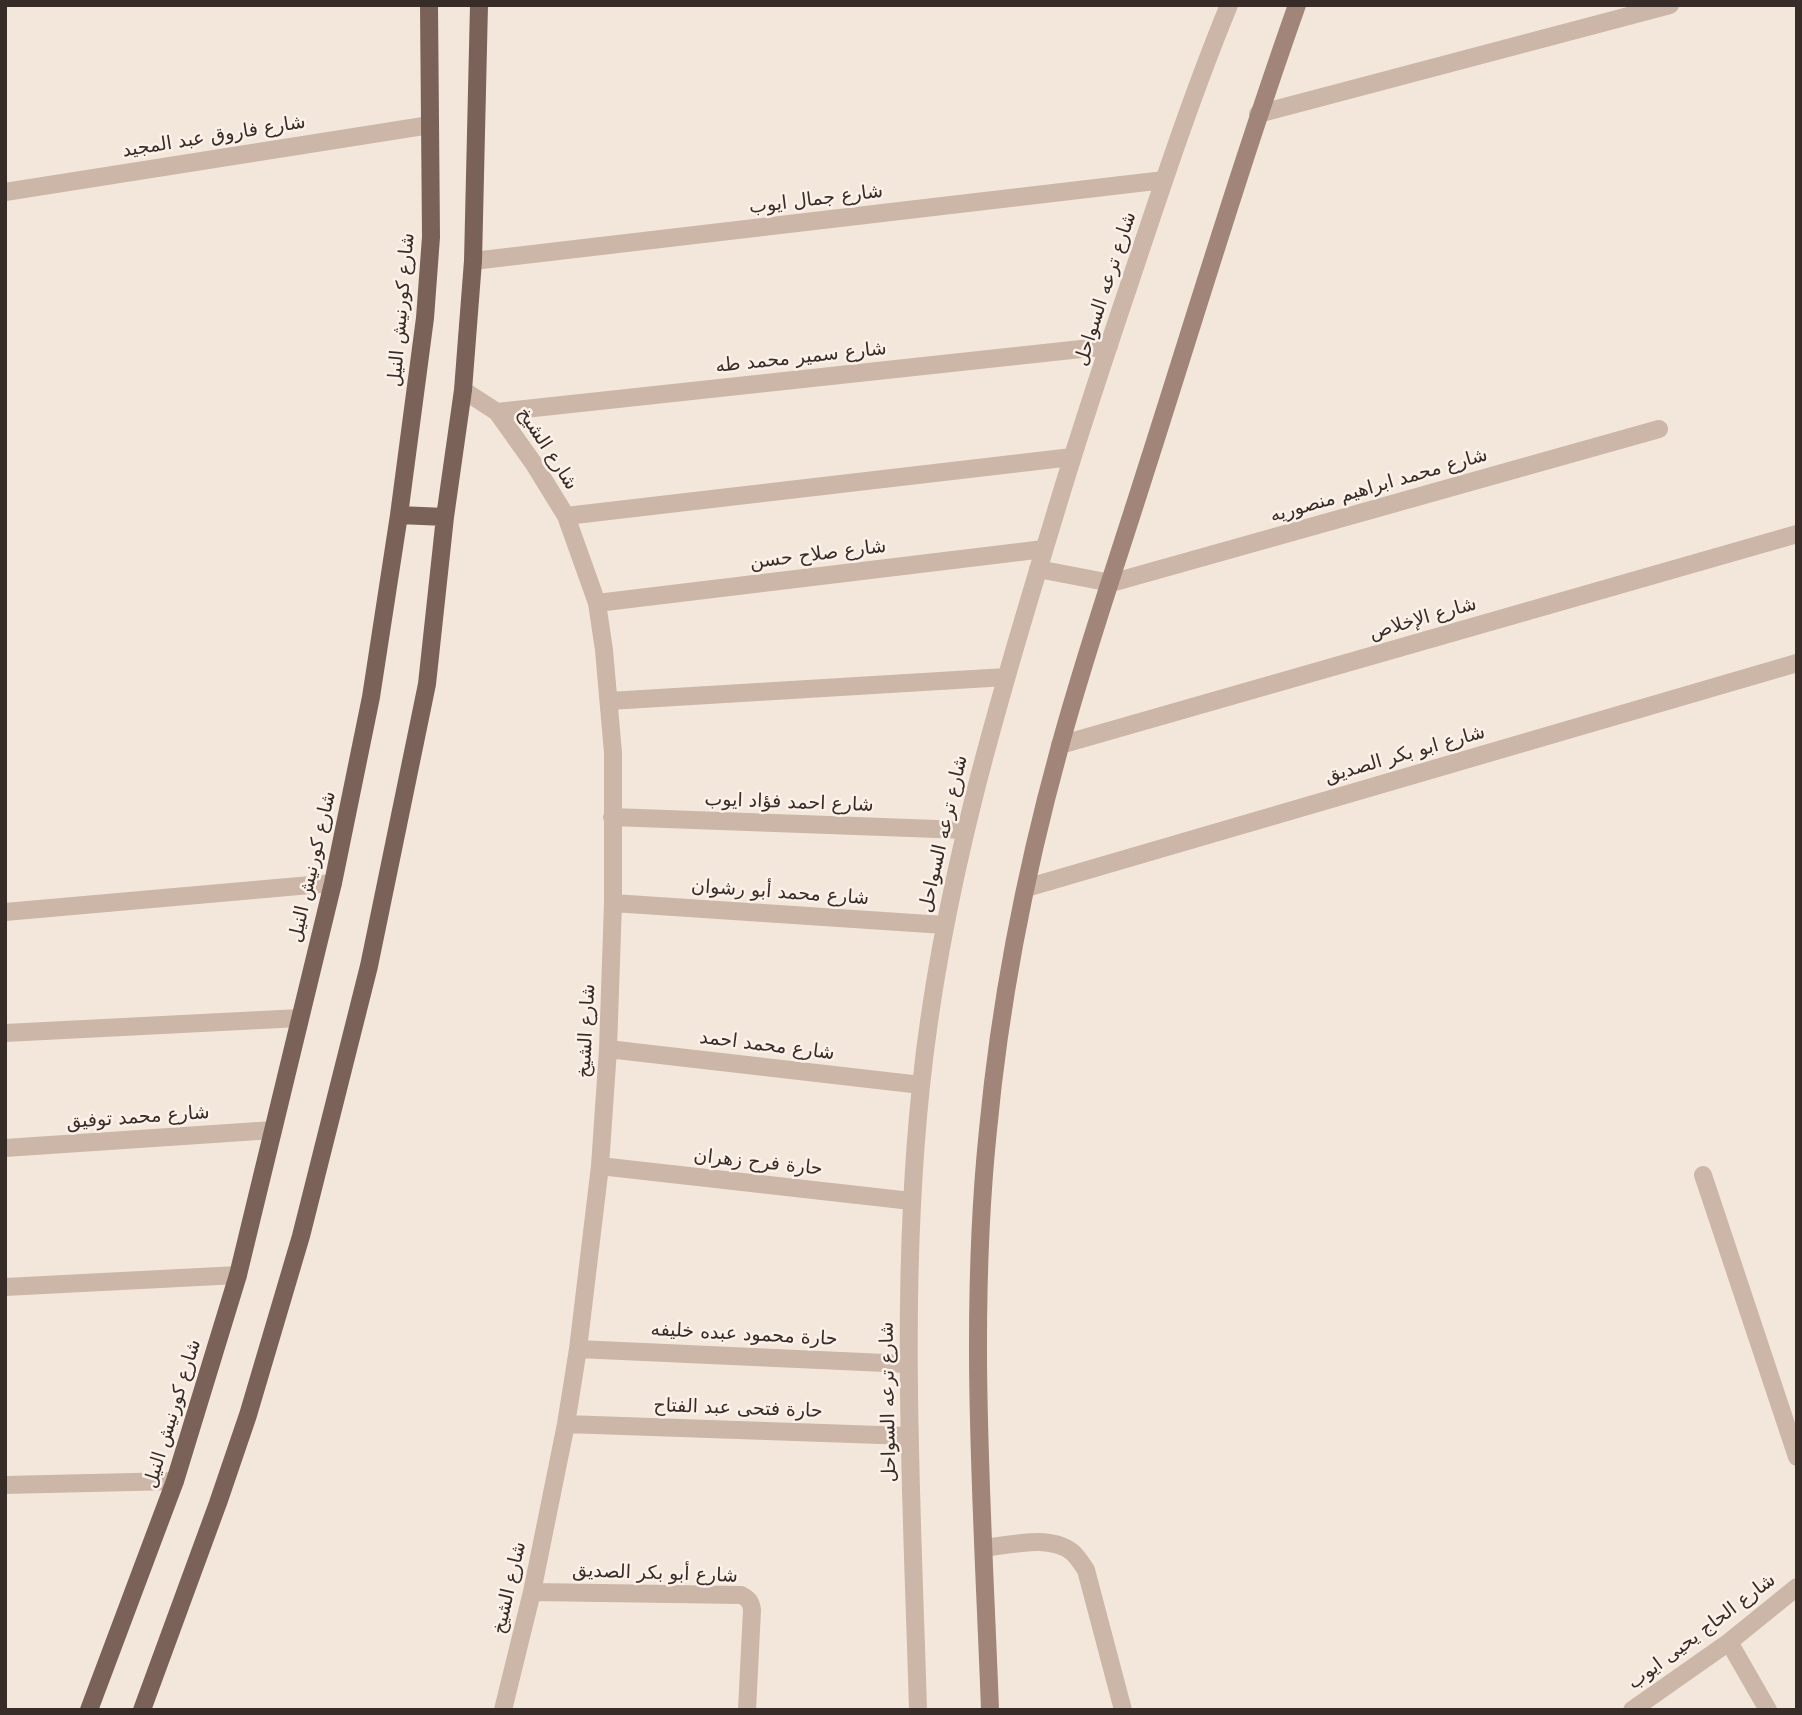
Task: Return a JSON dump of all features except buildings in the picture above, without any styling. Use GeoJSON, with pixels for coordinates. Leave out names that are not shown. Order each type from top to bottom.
{"type":"FeatureCollection","features":[{"type":"Feature","properties":{"kind":"main road","name":"شارع كورنيش النيل"},"geometry":{"type":"LineString","coordinates":[[89,1710],[175,1481],[238,1275],[333,883],[371,697],[425,318],[431,237],[429,5]]}},
{"type":"Feature","properties":{"kind":"main road"},"geometry":{"type":"LineString","coordinates":[[142,1710],[248,1415],[301,1236],[329,1134],[369,966],[427,684],[445,517],[463,390],[473,261],[479,5]]}},
{"type":"Feature","properties":{"kind":"main road"},"geometry":{"type":"LineString","coordinates":[[990,1710],[980,1398],[979,1264],[987,1131],[1005,998],[1026,888],[1060,745],[1258,114],[1297,5]]}},
{"type":"Feature","properties":{"kind":"main road"},"geometry":{"type":"LineString","coordinates":[[399,515],[445,517]]}},
{"type":"Feature","properties":{"kind":"street","name":"شارع ترعه السواحل"},"geometry":{"type":"LineString","coordinates":[[918,1710],[907,1363],[911,1201],[921,1085],[944,925],[964,830],[1006,677],[1072,457],[1194,91],[1229,5]]}},
{"type":"Feature","properties":{"kind":"street"},"geometry":{"type":"LineString","coordinates":[[1258,114],[1670,5]]}},
{"type":"Feature","properties":{"kind":"street","name":"شارع فاروق عبد المجيد"},"geometry":{"type":"LineString","coordinates":[[5,192],[430,125]]}},
{"type":"Feature","properties":{"kind":"street","name":"شارع جمال ايوب"},"geometry":{"type":"LineString","coordinates":[[473,261],[1164,180]]}},
{"type":"Feature","properties":{"kind":"street","name":"شارع سمير محمد طه"},"geometry":{"type":"LineString","coordinates":[[497,412],[1109,346]]}},
{"type":"Feature","properties":{"kind":"street","name":"شارع الشيخ"},"geometry":{"type":"LineString","coordinates":[[463,390],[497,412],[566,516],[597,603],[613,753],[613,903],[608,1049],[600,1166],[566,1424],[532,1591],[503,1709]]}},
{"type":"Feature","properties":{"kind":"street","name":"شارع محمد ابراهيم منصوريه"},"geometry":{"type":"LineString","coordinates":[[1111,583],[1659,429]]}},
{"type":"Feature","properties":{"kind":"street"},"geometry":{"type":"LineString","coordinates":[[566,516],[1072,457]]}},
{"type":"Feature","properties":{"kind":"street","name":"شارع الإخلاص"},"geometry":{"type":"LineString","coordinates":[[1060,745],[1797,534]]}},
{"type":"Feature","properties":{"kind":"street","name":"شارع صلاح حسن"},"geometry":{"type":"LineString","coordinates":[[597,603],[1044,549]]}},
{"type":"Feature","properties":{"kind":"street"},"geometry":{"type":"LineString","coordinates":[[1038,569],[1111,583]]}},
{"type":"Feature","properties":{"kind":"street","name":"شارع ابو بكر الصديق"},"geometry":{"type":"LineString","coordinates":[[1026,888],[1797,663]]}},
{"type":"Feature","properties":{"kind":"street"},"geometry":{"type":"LineString","coordinates":[[609,701],[1006,677]]}},
{"type":"Feature","properties":{"kind":"street","name":"شارع احمد فؤاد ايوب"},"geometry":{"type":"LineString","coordinates":[[611,817],[964,830]]}},
{"type":"Feature","properties":{"kind":"street"},"geometry":{"type":"LineString","coordinates":[[5,912],[333,883]]}},
{"type":"Feature","properties":{"kind":"street","name":"شارع محمد أبو رشوان"},"geometry":{"type":"LineString","coordinates":[[613,903],[944,925]]}},
{"type":"Feature","properties":{"kind":"street"},"geometry":{"type":"LineString","coordinates":[[5,1032],[300,1018]]}},
{"type":"Feature","properties":{"kind":"street","name":"شارع محمد احمد"},"geometry":{"type":"LineString","coordinates":[[608,1049],[921,1085]]}},
{"type":"Feature","properties":{"kind":"street","name":"شارع محمد توفيق"},"geometry":{"type":"LineString","coordinates":[[5,1148],[273,1130]]}},
{"type":"Feature","properties":{"kind":"street","name":"حارة فرح زهران"},"geometry":{"type":"LineString","coordinates":[[600,1166],[911,1201]]}},
{"type":"Feature","properties":{"kind":"street"},"geometry":{"type":"LineString","coordinates":[[1703,1175],[1797,1457]]}},
{"type":"Feature","properties":{"kind":"street"},"geometry":{"type":"LineString","coordinates":[[5,1287],[238,1275]]}},
{"type":"Feature","properties":{"kind":"street","name":"حارة محمود عبده خليفه"},"geometry":{"type":"LineString","coordinates":[[578,1349],[907,1363]]}},
{"type":"Feature","properties":{"kind":"street","name":"حارة فتحى عبد الفتاح"},"geometry":{"type":"LineString","coordinates":[[566,1424],[909,1436]]}},
{"type":"Feature","properties":{"kind":"street"},"geometry":{"type":"LineString","coordinates":[[5,1485],[175,1481]]}},
{"type":"Feature","properties":{"kind":"street"},"geometry":{"type":"LineString","coordinates":[[984,1548],[1055,1543],[1072,1552],[1086,1570],[1123,1710]]}},
{"type":"Feature","properties":{"kind":"street","name":"شارع الحاج يحيى ايوب"},"geometry":{"type":"LineString","coordinates":[[1632,1710],[1729,1642],[1797,1587]]}},
{"type":"Feature","properties":{"kind":"street","name":"شارع أبو بكر الصديق"},"geometry":{"type":"LineString","coordinates":[[532,1591],[741,1595],[747,1598],[752,1610],[747,1710]]}},
{"type":"Feature","properties":{"kind":"street"},"geometry":{"type":"LineString","coordinates":[[1729,1642],[1768,1710]]}},
{"type":"Feature","properties":{"kind":"street"},"geometry":{"type":"LineString","coordinates":[[503,1709],[514,1710]]}}]}
